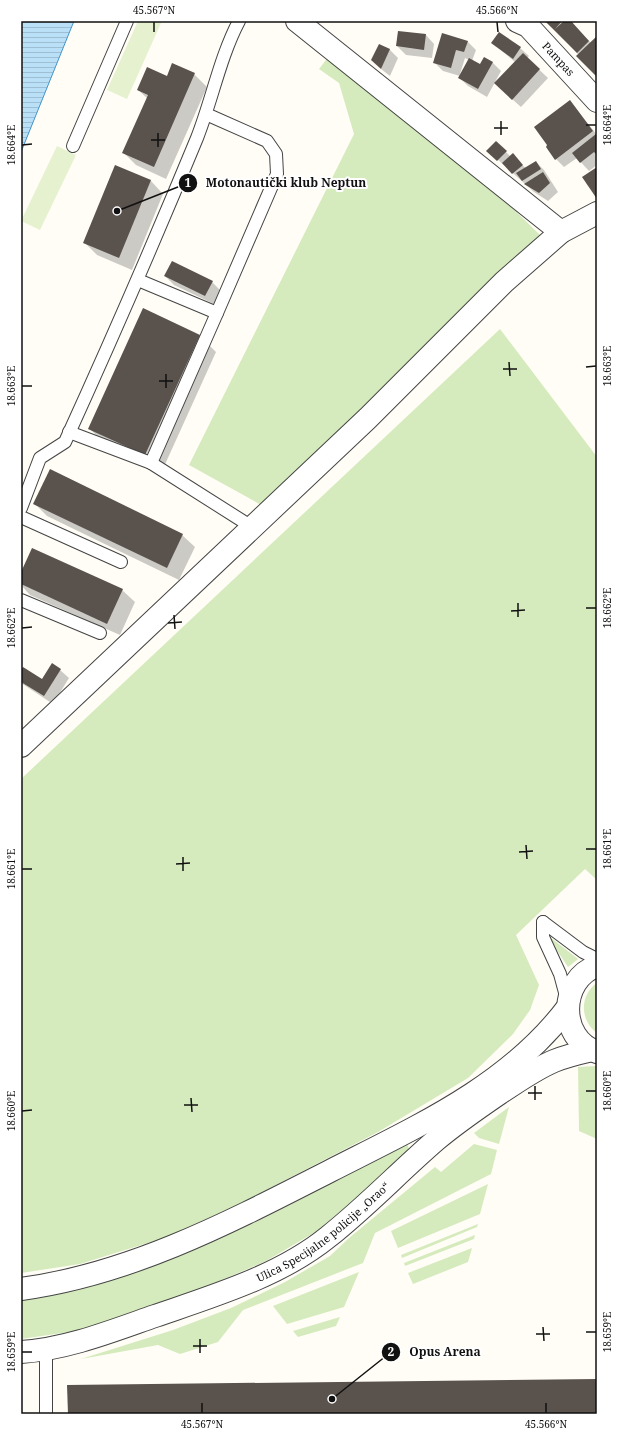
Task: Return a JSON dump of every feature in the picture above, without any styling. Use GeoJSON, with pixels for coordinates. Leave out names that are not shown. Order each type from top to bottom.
{"type":"FeatureCollection","features":[{"type":"Feature","properties":{"kind":"street"},"geometry":{"type":"LineString","coordinates":[[297,21],[561,232]]}},
{"type":"Feature","properties":{"kind":"street"},"geometry":{"type":"LineString","coordinates":[[324,43],[327,21]]}},
{"type":"Feature","properties":{"kind":"street","name":"Pampas"},"geometry":{"type":"LineString","coordinates":[[517,21],[528,26],[597,101]]}},
{"type":"Feature","properties":{"kind":"street"},"geometry":{"type":"LineString","coordinates":[[21,746],[368,418],[504,282],[561,232],[597,213]]}},
{"type":"Feature","properties":{"kind":"street"},"geometry":{"type":"LineString","coordinates":[[595,1051],[580,1041],[572,1029],[568,1015],[568,1004],[572,987],[581,976],[597,966]]}},
{"type":"Feature","properties":{"kind":"street"},"geometry":{"type":"LineString","coordinates":[[21,1289],[126,1264],[194,1238],[250,1212],[402,1134],[447,1110],[511,1065],[536,1045],[551,1029],[568,1004]]}},
{"type":"Feature","properties":{"kind":"street","name":"Ulica Specijalne policije „Orao“"},"geometry":{"type":"LineString","coordinates":[[21,1352],[46,1349],[67,1344],[132,1324],[199,1301],[286,1265],[326,1239],[353,1217],[436,1140],[487,1102],[533,1072],[553,1062],[595,1051]]}},
{"type":"Feature","properties":{"kind":"lane"},"geometry":{"type":"LineString","coordinates":[[73,146],[127,21]]}},
{"type":"Feature","properties":{"kind":"lane"},"geometry":{"type":"LineString","coordinates":[[21,508],[40,458],[65,442],[138,280],[206,114],[226,54],[240,21]]}},
{"type":"Feature","properties":{"kind":"lane"},"geometry":{"type":"LineString","coordinates":[[151,463],[218,314],[276,174],[276,154],[267,141],[206,114]]}},
{"type":"Feature","properties":{"kind":"lane"},"geometry":{"type":"LineString","coordinates":[[138,280],[218,314]]}},
{"type":"Feature","properties":{"kind":"lane"},"geometry":{"type":"LineString","coordinates":[[69,432],[151,463],[252,527]]}},
{"type":"Feature","properties":{"kind":"lane"},"geometry":{"type":"LineString","coordinates":[[21,517],[121,562]]}},
{"type":"Feature","properties":{"kind":"lane"},"geometry":{"type":"LineString","coordinates":[[21,600],[100,633]]}},
{"type":"Feature","properties":{"kind":"lane"},"geometry":{"type":"LineString","coordinates":[[568,1004],[560,974],[543,937],[543,922],[583,952],[597,959]]}},
{"type":"Feature","properties":{"kind":"lane"},"geometry":{"type":"LineString","coordinates":[[46,1349],[46,1414]]}},
{"type":"Feature","properties":{"kind":"green space"},"geometry":{"type":"Polygon","coordinates":[[[138,21],[156,21],[161,23],[127,99],[107,90],[138,21]]]}},
{"type":"Feature","properties":{"kind":"green space"},"geometry":{"type":"Polygon","coordinates":[[[329,56],[492,188],[540,235],[263,506],[189,465],[354,134],[339,83],[319,69],[329,56]]]}},
{"type":"Feature","properties":{"kind":"green space"},"geometry":{"type":"Polygon","coordinates":[[[57,146],[76,155],[40,230],[21,221],[57,146]]]}},
{"type":"Feature","properties":{"kind":"green space"},"geometry":{"type":"Polygon","coordinates":[[[500,329],[597,457],[597,880],[585,869],[516,935],[539,985],[530,1010],[513,1034],[468,1078],[378,1132],[241,1203],[167,1237],[80,1264],[21,1273],[21,779],[500,329]]]}},
{"type":"Feature","properties":{"kind":"green space"},"geometry":{"type":"Polygon","coordinates":[[[546,934],[578,959],[568,967],[546,934]]]}},
{"type":"Feature","properties":{"kind":"green space"},"geometry":{"type":"Polygon","coordinates":[[[597,983],[597,1033],[587,1022],[584,1008],[587,994],[597,983]]]}},
{"type":"Feature","properties":{"kind":"green space"},"geometry":{"type":"Polygon","coordinates":[[[597,1066],[597,1139],[579,1131],[578,1067],[597,1066]]]}},
{"type":"Feature","properties":{"kind":"green space"},"geometry":{"type":"Polygon","coordinates":[[[509,1107],[499,1144],[479,1138],[474,1133],[509,1107]]]}},
{"type":"Feature","properties":{"kind":"green space"},"geometry":{"type":"Polygon","coordinates":[[[407,1143],[410,1152],[317,1231],[266,1261],[173,1301],[76,1331],[21,1339],[21,1295],[407,1143]]]}},
{"type":"Feature","properties":{"kind":"green space"},"geometry":{"type":"Polygon","coordinates":[[[474,1144],[497,1150],[491,1174],[375,1233],[363,1263],[243,1310],[218,1342],[180,1354],[158,1345],[81,1359],[173,1330],[231,1308],[285,1282],[330,1256],[349,1238],[435,1167],[441,1172],[474,1144]]]}},
{"type":"Feature","properties":{"kind":"green space"},"geometry":{"type":"Polygon","coordinates":[[[488,1184],[480,1214],[398,1248],[391,1231],[488,1184]]]}},
{"type":"Feature","properties":{"kind":"green space"},"geometry":{"type":"Polygon","coordinates":[[[478,1224],[477,1227],[402,1258],[401,1255],[478,1224]]]}},
{"type":"Feature","properties":{"kind":"green space"},"geometry":{"type":"Polygon","coordinates":[[[475,1235],[474,1239],[405,1266],[404,1263],[475,1235]]]}},
{"type":"Feature","properties":{"kind":"green space"},"geometry":{"type":"Polygon","coordinates":[[[472,1248],[468,1262],[413,1284],[408,1273],[472,1248]]]}},
{"type":"Feature","properties":{"kind":"green space"},"geometry":{"type":"Polygon","coordinates":[[[359,1272],[344,1307],[287,1324],[273,1306],[359,1272]]]}},
{"type":"Feature","properties":{"kind":"green space"},"geometry":{"type":"Polygon","coordinates":[[[340,1317],[336,1326],[298,1337],[293,1331],[340,1317]]]}},
{"type":"Feature","properties":{"kind":"water"},"geometry":{"type":"Polygon","coordinates":[[[21,21],[74,21],[21,152],[21,21]]]}},
{"type":"Feature","properties":{"kind":"building"},"geometry":{"type":"Polygon","coordinates":[[[545,21],[562,21],[555,29],[564,21],[571,21],[589,41],[577,53],[545,21]]]}},
{"type":"Feature","properties":{"kind":"building"},"geometry":{"type":"Polygon","coordinates":[[[398,31],[426,34],[424,50],[396,46],[398,31]]]}},
{"type":"Feature","properties":{"kind":"building"},"geometry":{"type":"Polygon","coordinates":[[[499,32],[521,47],[513,59],[491,43],[499,32]]]}},
{"type":"Feature","properties":{"kind":"building"},"geometry":{"type":"Polygon","coordinates":[[[442,33],[468,41],[464,52],[456,50],[451,68],[433,63],[442,33]]]}},
{"type":"Feature","properties":{"kind":"building"},"geometry":{"type":"Polygon","coordinates":[[[597,36],[597,77],[576,56],[597,36]]]}},
{"type":"Feature","properties":{"kind":"building"},"geometry":{"type":"Polygon","coordinates":[[[379,44],[390,49],[381,69],[371,60],[379,44]]]}},
{"type":"Feature","properties":{"kind":"building"},"geometry":{"type":"Polygon","coordinates":[[[523,53],[540,69],[512,100],[494,83],[523,53]]]}},
{"type":"Feature","properties":{"kind":"building"},"geometry":{"type":"Polygon","coordinates":[[[484,57],[493,62],[478,89],[458,78],[469,58],[480,64],[484,57]]]}},
{"type":"Feature","properties":{"kind":"building"},"geometry":{"type":"Polygon","coordinates":[[[172,63],[195,73],[154,167],[122,153],[148,95],[137,90],[147,67],[167,76],[172,63]]]}},
{"type":"Feature","properties":{"kind":"building"},"geometry":{"type":"Polygon","coordinates":[[[570,100],[593,131],[555,160],[546,147],[547,145],[534,127],[570,100]]]}},
{"type":"Feature","properties":{"kind":"building"},"geometry":{"type":"Polygon","coordinates":[[[596,134],[597,155],[594,152],[580,163],[572,153],[596,134]]]}},
{"type":"Feature","properties":{"kind":"building"},"geometry":{"type":"Polygon","coordinates":[[[496,141],[507,151],[497,161],[486,151],[496,141]]]}},
{"type":"Feature","properties":{"kind":"building"},"geometry":{"type":"Polygon","coordinates":[[[513,153],[523,165],[512,174],[502,163],[513,153]]]}},
{"type":"Feature","properties":{"kind":"building"},"geometry":{"type":"Polygon","coordinates":[[[536,161],[541,169],[522,181],[516,173],[536,161]]]}},
{"type":"Feature","properties":{"kind":"building"},"geometry":{"type":"Polygon","coordinates":[[[115,165],[151,180],[119,258],[83,243],[115,165]]]}},
{"type":"Feature","properties":{"kind":"building"},"geometry":{"type":"Polygon","coordinates":[[[597,167],[597,199],[582,177],[597,167]]]}},
{"type":"Feature","properties":{"kind":"building"},"geometry":{"type":"Polygon","coordinates":[[[543,172],[550,183],[539,193],[524,184],[543,172]]]}},
{"type":"Feature","properties":{"kind":"building"},"geometry":{"type":"Polygon","coordinates":[[[172,261],[213,281],[205,296],[164,276],[172,261]]]}},
{"type":"Feature","properties":{"kind":"building"},"geometry":{"type":"Polygon","coordinates":[[[143,308],[200,335],[145,455],[88,429],[143,308]]]}},
{"type":"Feature","properties":{"kind":"building"},"geometry":{"type":"Polygon","coordinates":[[[50,469],[183,534],[167,568],[33,504],[50,469]]]}},
{"type":"Feature","properties":{"kind":"building"},"geometry":{"type":"Polygon","coordinates":[[[32,548],[123,589],[107,624],[21,584],[21,572],[32,548]]]}},
{"type":"Feature","properties":{"kind":"building"},"geometry":{"type":"Polygon","coordinates":[[[52,663],[61,669],[44,696],[21,682],[21,670],[23,667],[42,679],[52,663]]]}},
{"type":"Feature","properties":{"kind":"building"},"geometry":{"type":"Polygon","coordinates":[[[597,1379],[597,1414],[68,1414],[67,1385],[597,1379]]]}},
{"type":"Feature","properties":{"kind":"place","name":"Motonautički klub Neptun"},"geometry":{"type":"Point","coordinates":[117,211]}},
{"type":"Feature","properties":{"kind":"place","name":"Opus Arena"},"geometry":{"type":"Point","coordinates":[332,1399]}}]}
